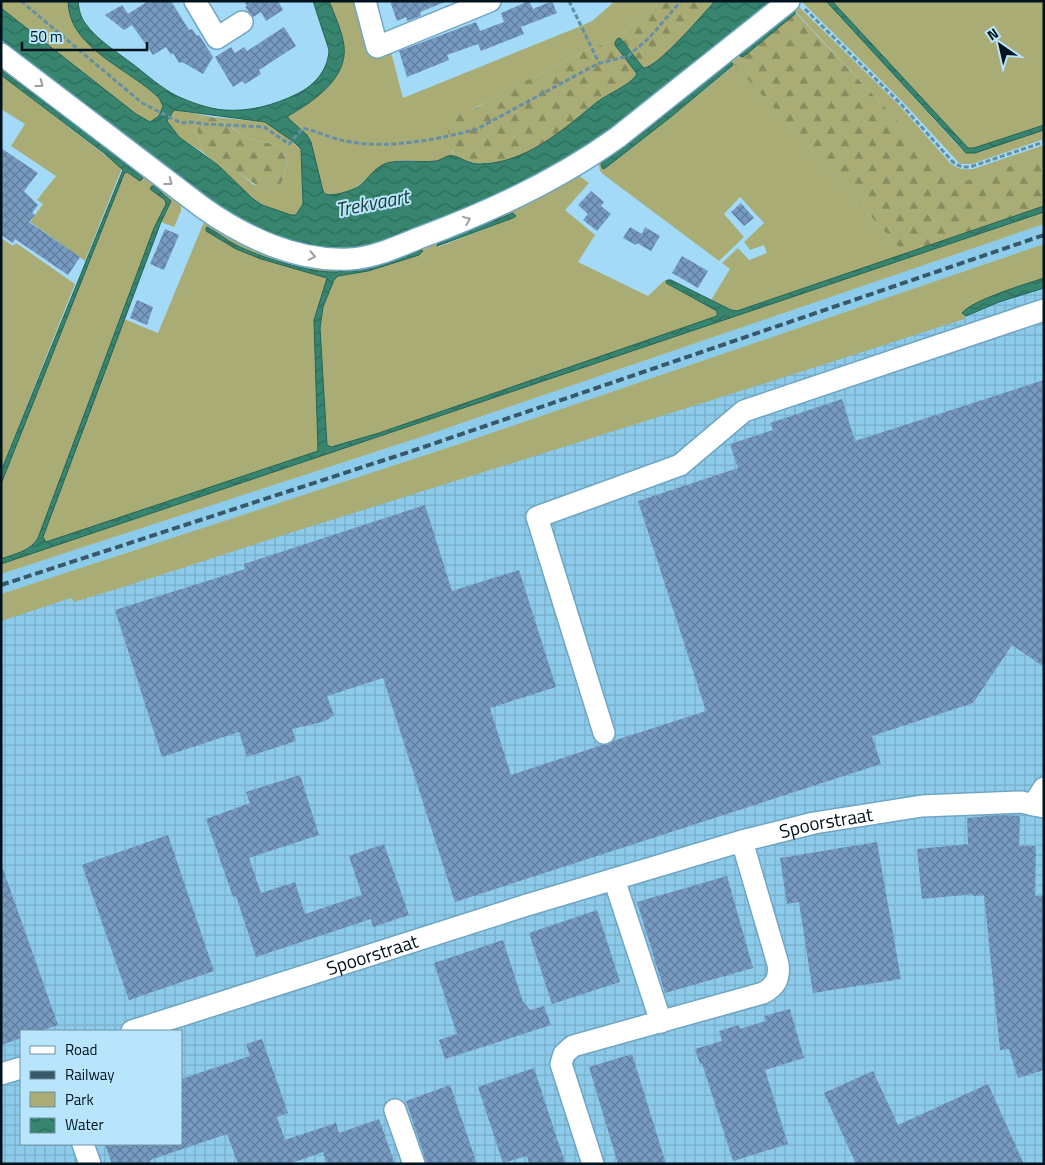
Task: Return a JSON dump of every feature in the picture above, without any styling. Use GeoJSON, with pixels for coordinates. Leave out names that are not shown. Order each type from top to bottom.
{"type":"FeatureCollection","features":[{"type":"Feature","properties":{"kind":"street"},"geometry":{"type":"LineString","coordinates":[[194,1],[217,38],[242,22]]}},
{"type":"Feature","properties":{"kind":"street"},"geometry":{"type":"LineString","coordinates":[[365,1],[377,47],[490,1]]}},
{"type":"Feature","properties":{"kind":"street"},"geometry":{"type":"LineString","coordinates":[[1,54],[202,207],[234,229],[268,244],[311,257],[352,259],[377,254],[461,223],[540,186],[594,154],[797,5]]}},
{"type":"Feature","properties":{"kind":"street"},"geometry":{"type":"LineString","coordinates":[[604,733],[537,518],[680,465],[744,410],[1044,310]]}},
{"type":"Feature","properties":{"kind":"street","name":"Spoorstraat"},"geometry":{"type":"LineString","coordinates":[[135,1030],[527,904],[742,841],[814,823],[922,806],[1040,800]]}},
{"type":"Feature","properties":{"kind":"street"},"geometry":{"type":"LineString","coordinates":[[593,1164],[561,1064],[564,1054],[574,1046],[763,993],[770,989],[778,978],[778,964],[742,841]]}},
{"type":"Feature","properties":{"kind":"street"},"geometry":{"type":"LineString","coordinates":[[614,879],[661,1022]]}},
{"type":"Feature","properties":{"kind":"street"},"geometry":{"type":"LineString","coordinates":[[1,1074],[20,1068]]}},
{"type":"Feature","properties":{"kind":"street"},"geometry":{"type":"LineString","coordinates":[[395,1110],[414,1164]]}},
{"type":"Feature","properties":{"kind":"street"},"geometry":{"type":"LineString","coordinates":[[83,1145],[90,1164]]}},
{"type":"Feature","properties":{"kind":"path"},"geometry":{"type":"LineString","coordinates":[[21,1],[142,103],[182,123],[264,127],[289,144],[304,128],[351,142],[387,145],[477,129],[599,63],[628,56],[649,38],[681,1]]}},
{"type":"Feature","properties":{"kind":"path"},"geometry":{"type":"LineString","coordinates":[[569,1],[599,63]]}},
{"type":"Feature","properties":{"kind":"path"},"geometry":{"type":"LineString","coordinates":[[797,5],[900,103],[952,161],[959,166],[972,166],[1044,142]]}},
{"type":"Feature","properties":{"kind":"shaded area"},"geometry":{"type":"Polygon","coordinates":[[[1044,224],[1044,244],[462,443],[1,594],[1,574],[427,435],[1044,224]]]}},
{"type":"Feature","properties":{"kind":"shaded area"},"geometry":{"type":"Polygon","coordinates":[[[1044,264],[1044,1164],[1,1164],[1,604],[1044,264]]]}},
{"type":"Feature","properties":{"kind":"green space"},"geometry":{"type":"Polygon","coordinates":[[[1,1],[68,1],[71,17],[78,32],[89,45],[147,87],[159,98],[163,106],[159,116],[150,122],[136,114],[1,8],[1,1]]]}},
{"type":"Feature","properties":{"kind":"green space"},"geometry":{"type":"Polygon","coordinates":[[[329,1],[359,1],[390,48],[403,98],[592,21],[615,1],[662,1],[634,25],[608,42],[586,50],[467,112],[452,151],[454,156],[436,161],[394,161],[379,168],[355,188],[342,193],[328,195],[323,191],[311,142],[307,135],[288,116],[307,104],[326,88],[340,68],[344,57],[344,46],[340,29],[329,1]]]}},
{"type":"Feature","properties":{"kind":"green space"},"geometry":{"type":"Polygon","coordinates":[[[662,1],[715,1],[669,50],[651,65],[644,68],[621,39],[615,45],[637,74],[625,85],[599,100],[582,116],[554,137],[522,155],[505,161],[488,164],[471,162],[454,156],[447,126],[450,118],[476,108],[503,92],[586,50],[608,42],[634,25],[662,1]]]}},
{"type":"Feature","properties":{"kind":"green space"},"geometry":{"type":"Polygon","coordinates":[[[801,1],[826,1],[962,150],[975,153],[1044,130],[1044,139],[972,164],[960,164],[902,101],[801,1]]]}},
{"type":"Feature","properties":{"kind":"green space"},"geometry":{"type":"Polygon","coordinates":[[[832,1],[1044,1],[1044,125],[974,149],[968,149],[832,1]]]}},
{"type":"Feature","properties":{"kind":"green space"},"geometry":{"type":"Polygon","coordinates":[[[795,3],[898,104],[950,163],[956,167],[973,169],[1044,145],[1044,155],[957,185],[795,11],[740,56],[743,57],[735,64],[905,254],[737,311],[711,300],[730,269],[722,263],[738,248],[749,260],[767,253],[764,245],[750,250],[744,242],[764,223],[740,197],[724,214],[744,237],[719,261],[604,175],[600,171],[598,158],[795,3]],[[727,64],[647,130],[601,163],[604,169],[672,116],[732,67],[727,64]]]}},
{"type":"Feature","properties":{"kind":"green space"},"geometry":{"type":"Polygon","coordinates":[[[795,12],[957,184],[1044,155],[1044,206],[905,254],[734,64],[795,12]]]}},
{"type":"Feature","properties":{"kind":"green space"},"geometry":{"type":"Polygon","coordinates":[[[1,61],[181,204],[181,211],[174,227],[161,222],[171,201],[150,189],[165,200],[166,204],[154,228],[38,538],[27,549],[1,559],[1,484],[124,174],[127,171],[143,178],[1,70],[1,61]]]}},
{"type":"Feature","properties":{"kind":"green space"},"geometry":{"type":"Polygon","coordinates":[[[1,75],[122,168],[85,261],[30,222],[43,204],[37,200],[56,176],[11,146],[25,124],[1,109],[1,75]]]}},
{"type":"Feature","properties":{"kind":"green space"},"geometry":{"type":"Polygon","coordinates":[[[173,110],[203,115],[197,121],[202,152],[179,137],[167,121],[173,110]]]}},
{"type":"Feature","properties":{"kind":"green space"},"geometry":{"type":"Polygon","coordinates":[[[203,115],[221,121],[252,139],[276,145],[281,149],[285,153],[286,171],[279,187],[272,190],[263,190],[242,175],[218,165],[202,152],[197,121],[203,115]]]}},
{"type":"Feature","properties":{"kind":"green space"},"geometry":{"type":"Polygon","coordinates":[[[211,117],[265,122],[301,149],[303,204],[296,215],[274,211],[263,205],[243,190],[218,165],[242,175],[254,185],[279,187],[286,171],[285,153],[276,145],[249,138],[211,117]]]}},
{"type":"Feature","properties":{"kind":"green space"},"geometry":{"type":"Polygon","coordinates":[[[578,175],[589,183],[565,210],[595,235],[578,262],[648,296],[667,280],[667,284],[717,311],[717,316],[379,433],[329,447],[327,445],[320,328],[323,307],[334,280],[338,276],[368,271],[422,253],[358,269],[336,272],[324,271],[255,253],[220,236],[210,228],[206,231],[236,249],[261,259],[327,278],[314,320],[320,449],[46,542],[43,538],[124,319],[158,333],[206,220],[333,263],[578,175]],[[513,213],[438,243],[438,247],[513,218],[513,213]]]}},
{"type":"Feature","properties":{"kind":"green space"},"geometry":{"type":"Polygon","coordinates":[[[1044,212],[1044,224],[427,435],[1,574],[1,564],[1044,212]]]}},
{"type":"Feature","properties":{"kind":"green space"},"geometry":{"type":"Polygon","coordinates":[[[1,238],[13,246],[16,243],[75,284],[1,471],[1,238]]]}},
{"type":"Feature","properties":{"kind":"green space"},"geometry":{"type":"Polygon","coordinates":[[[1044,244],[1044,278],[970,307],[962,313],[966,316],[964,319],[107,592],[74,602],[71,598],[1,621],[1,594],[462,443],[1044,244]]]}},
{"type":"Feature","properties":{"kind":"water","name":"Trekvaart"},"geometry":{"type":"Polygon","coordinates":[[[68,1],[78,1],[82,18],[95,35],[171,93],[212,108],[243,110],[262,107],[288,98],[304,90],[319,76],[326,64],[329,50],[313,1],[329,1],[340,29],[344,46],[344,58],[335,79],[327,88],[308,104],[288,116],[288,118],[307,135],[311,142],[323,191],[325,194],[332,195],[358,187],[378,167],[387,163],[399,161],[436,161],[451,156],[479,164],[496,162],[528,152],[557,134],[601,99],[634,78],[637,74],[615,45],[618,38],[621,39],[644,68],[651,65],[669,50],[715,1],[772,1],[604,137],[516,190],[387,241],[363,247],[343,249],[306,245],[261,231],[224,211],[1,39],[1,8],[136,114],[150,122],[159,116],[163,106],[159,98],[147,87],[89,45],[78,32],[71,17],[68,1]],[[174,110],[167,121],[179,137],[218,165],[252,198],[262,205],[296,215],[303,204],[301,149],[265,122],[174,110]]]}},
{"type":"Feature","properties":{"kind":"water"},"geometry":{"type":"Polygon","coordinates":[[[826,1],[832,1],[968,148],[974,148],[1044,125],[1044,130],[975,153],[966,153],[826,1]]]}},
{"type":"Feature","properties":{"kind":"water"},"geometry":{"type":"Polygon","coordinates":[[[792,11],[795,11],[795,14],[743,57],[739,55],[742,52],[792,11]]]}},
{"type":"Feature","properties":{"kind":"water"},"geometry":{"type":"Polygon","coordinates":[[[730,62],[733,64],[732,66],[672,116],[604,169],[602,168],[601,163],[647,130],[730,62]]]}},
{"type":"Feature","properties":{"kind":"water"},"geometry":{"type":"Polygon","coordinates":[[[1,70],[143,178],[140,181],[127,172],[124,174],[1,484],[1,471],[123,170],[104,153],[1,75],[1,70]]]}},
{"type":"Feature","properties":{"kind":"water"},"geometry":{"type":"Polygon","coordinates":[[[152,186],[171,201],[161,222],[43,537],[46,542],[318,451],[314,320],[327,278],[261,259],[236,249],[206,231],[207,227],[236,245],[258,254],[299,267],[325,272],[358,269],[423,251],[419,255],[368,271],[338,276],[334,280],[323,307],[320,328],[327,445],[331,447],[379,433],[717,316],[717,311],[666,283],[667,280],[671,280],[731,310],[737,311],[1044,206],[1044,212],[1,564],[1,559],[27,549],[38,538],[154,228],[166,204],[165,200],[150,189],[152,186]]]}},
{"type":"Feature","properties":{"kind":"water"},"geometry":{"type":"Polygon","coordinates":[[[513,213],[516,216],[513,218],[437,246],[438,243],[513,213]]]}},
{"type":"Feature","properties":{"kind":"water"},"geometry":{"type":"Polygon","coordinates":[[[1044,278],[1044,288],[999,302],[966,316],[962,313],[976,303],[1044,278]]]}},
{"type":"Feature","properties":{"kind":"building"},"geometry":{"type":"Polygon","coordinates":[[[148,1],[171,1],[189,30],[192,29],[197,36],[199,35],[213,57],[203,74],[182,62],[179,63],[173,53],[171,55],[166,47],[153,55],[132,25],[124,30],[105,15],[122,5],[128,14],[148,1]]]}},
{"type":"Feature","properties":{"kind":"building"},"geometry":{"type":"Polygon","coordinates":[[[244,1],[278,1],[283,10],[266,21],[261,12],[253,17],[245,7],[247,6],[244,1]]]}},
{"type":"Feature","properties":{"kind":"building"},"geometry":{"type":"Polygon","coordinates":[[[390,1],[445,2],[420,12],[421,16],[407,21],[406,17],[397,21],[390,1]]]}},
{"type":"Feature","properties":{"kind":"building"},"geometry":{"type":"Polygon","coordinates":[[[529,1],[533,9],[552,1],[557,13],[521,27],[524,34],[481,51],[478,44],[447,55],[449,60],[407,77],[399,51],[476,22],[480,31],[504,22],[501,13],[529,1]]]}},
{"type":"Feature","properties":{"kind":"building"},"geometry":{"type":"Polygon","coordinates":[[[284,27],[296,46],[259,70],[261,74],[245,84],[242,81],[233,87],[215,57],[231,47],[235,53],[244,47],[247,51],[284,27]]]}},
{"type":"Feature","properties":{"kind":"building"},"geometry":{"type":"Polygon","coordinates":[[[1,148],[38,173],[24,191],[38,205],[32,213],[35,215],[29,222],[80,257],[68,275],[15,239],[13,243],[1,235],[1,148]]]}},
{"type":"Feature","properties":{"kind":"building"},"geometry":{"type":"Polygon","coordinates":[[[591,191],[604,202],[601,206],[611,214],[597,231],[583,220],[588,214],[578,205],[591,191]]]}},
{"type":"Feature","properties":{"kind":"building"},"geometry":{"type":"Polygon","coordinates":[[[741,203],[754,218],[744,226],[731,212],[741,203]]]}},
{"type":"Feature","properties":{"kind":"building"},"geometry":{"type":"Polygon","coordinates":[[[630,227],[642,234],[645,227],[660,236],[651,251],[623,238],[630,227]]]}},
{"type":"Feature","properties":{"kind":"building"},"geometry":{"type":"Polygon","coordinates":[[[165,229],[179,235],[164,270],[150,264],[165,229]]]}},
{"type":"Feature","properties":{"kind":"building"},"geometry":{"type":"Polygon","coordinates":[[[682,256],[708,271],[698,288],[672,273],[682,256]]]}},
{"type":"Feature","properties":{"kind":"building"},"geometry":{"type":"Polygon","coordinates":[[[137,300],[153,307],[147,325],[130,318],[137,300]]]}},
{"type":"Feature","properties":{"kind":"building"},"geometry":{"type":"Polygon","coordinates":[[[1044,380],[1044,667],[1012,645],[973,703],[872,736],[881,764],[455,902],[383,678],[327,696],[334,715],[318,723],[292,729],[296,741],[247,757],[239,732],[162,757],[115,610],[245,569],[244,564],[425,505],[452,591],[519,570],[556,687],[490,708],[511,775],[602,745],[608,745],[613,741],[706,711],[638,501],[738,468],[730,444],[773,430],[770,423],[842,399],[855,441],[1044,380]]]}},
{"type":"Feature","properties":{"kind":"building"},"geometry":{"type":"Polygon","coordinates":[[[300,775],[319,835],[249,858],[261,893],[295,882],[305,914],[362,895],[349,856],[384,844],[409,915],[373,927],[371,919],[256,957],[236,896],[233,897],[206,819],[250,803],[246,792],[300,775]]]}},
{"type":"Feature","properties":{"kind":"building"},"geometry":{"type":"Polygon","coordinates":[[[999,815],[1020,816],[1019,846],[1036,846],[1035,896],[1044,896],[1044,1070],[1018,1078],[1009,1049],[1000,1050],[984,895],[973,896],[973,894],[922,899],[917,849],[968,844],[967,818],[999,815]]]}},
{"type":"Feature","properties":{"kind":"building"},"geometry":{"type":"Polygon","coordinates":[[[168,835],[214,971],[129,1000],[82,865],[168,835]]]}},
{"type":"Feature","properties":{"kind":"building"},"geometry":{"type":"Polygon","coordinates":[[[877,842],[901,979],[813,993],[799,902],[787,904],[780,858],[877,842]]]}},
{"type":"Feature","properties":{"kind":"building"},"geometry":{"type":"Polygon","coordinates":[[[1,869],[3,869],[58,1025],[44,1030],[20,1030],[20,1038],[1,1045],[1,869]]]}},
{"type":"Feature","properties":{"kind":"building"},"geometry":{"type":"Polygon","coordinates":[[[727,876],[753,968],[665,993],[637,902],[727,876]]]}},
{"type":"Feature","properties":{"kind":"building"},"geometry":{"type":"Polygon","coordinates":[[[597,910],[620,982],[552,1004],[529,933],[597,910]]]}},
{"type":"Feature","properties":{"kind":"building"},"geometry":{"type":"Polygon","coordinates":[[[503,940],[523,1002],[530,1010],[544,1006],[551,1025],[445,1059],[439,1040],[457,1034],[434,963],[503,940]]]}},
{"type":"Feature","properties":{"kind":"building"},"geometry":{"type":"Polygon","coordinates":[[[790,1009],[804,1058],[765,1070],[788,1144],[733,1161],[702,1063],[700,1064],[695,1049],[722,1041],[719,1031],[739,1025],[740,1029],[766,1021],[764,1016],[790,1009]]]}},
{"type":"Feature","properties":{"kind":"building"},"geometry":{"type":"Polygon","coordinates":[[[262,1039],[288,1113],[277,1117],[285,1140],[336,1123],[339,1133],[379,1119],[395,1164],[327,1164],[323,1152],[289,1164],[238,1164],[227,1134],[150,1160],[151,1164],[112,1164],[105,1145],[182,1145],[182,1079],[250,1056],[246,1044],[262,1039]]]}},
{"type":"Feature","properties":{"kind":"building"},"geometry":{"type":"Polygon","coordinates":[[[632,1054],[666,1164],[618,1164],[589,1067],[632,1054]]]}},
{"type":"Feature","properties":{"kind":"building"},"geometry":{"type":"Polygon","coordinates":[[[534,1068],[566,1164],[529,1164],[527,1156],[503,1163],[478,1087],[534,1068]]]}},
{"type":"Feature","properties":{"kind":"building"},"geometry":{"type":"Polygon","coordinates":[[[873,1071],[898,1125],[988,1084],[1024,1164],[856,1164],[824,1093],[873,1071]]]}},
{"type":"Feature","properties":{"kind":"building"},"geometry":{"type":"Polygon","coordinates":[[[450,1085],[477,1164],[427,1164],[406,1101],[450,1085]]]}},
{"type":"Feature","properties":{"kind":"railway"},"geometry":{"type":"LineString","coordinates":[[1,585],[415,450],[1044,235]]}}]}
